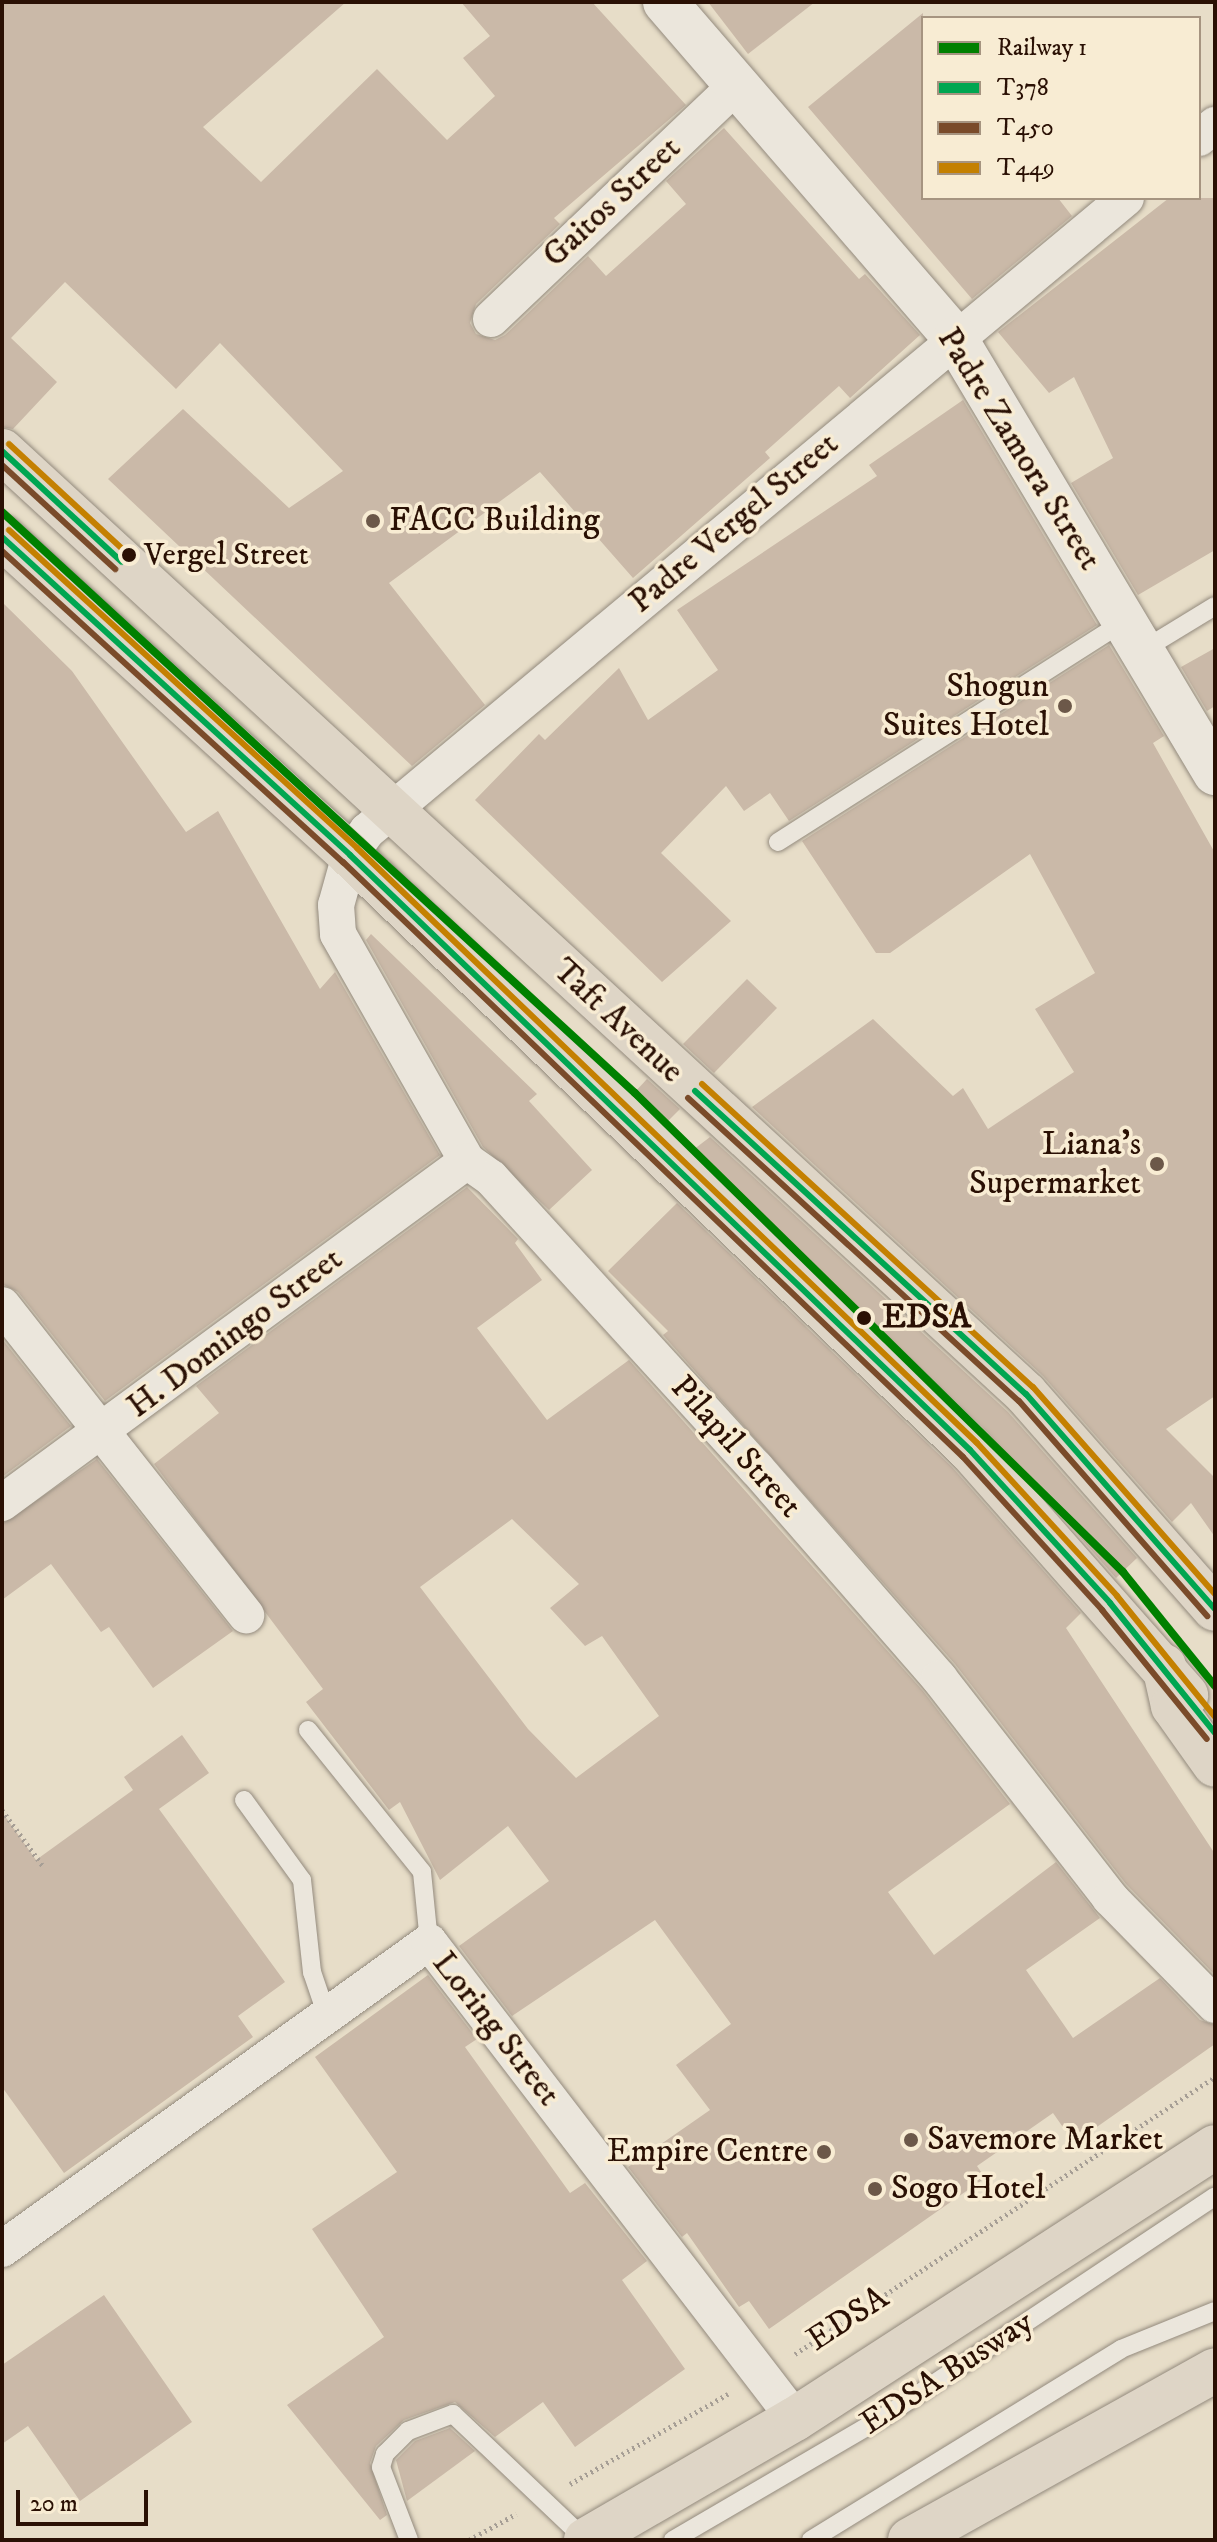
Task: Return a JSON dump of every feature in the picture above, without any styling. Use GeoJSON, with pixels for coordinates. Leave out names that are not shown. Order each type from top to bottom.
{"type":"FeatureCollection","features":[{"type":"Feature","properties":{"kind":"main road","name":"Taft Avenue"},"geometry":{"type":"LineString","coordinates":[[2,451],[1026,1394],[1215,1609]]}},
{"type":"Feature","properties":{"kind":"main road","name":"Taft Avenue"},"geometry":{"type":"LineString","coordinates":[[2,537],[350,855],[970,1450],[1166,1696],[1215,1733]]}},
{"type":"Feature","properties":{"kind":"main road"},"geometry":{"type":"LineString","coordinates":[[1166,1696],[1215,1765]]}},
{"type":"Feature","properties":{"kind":"main road","name":"EDSA"},"geometry":{"type":"LineString","coordinates":[[586,2540],[795,2419],[1215,2147]]}},
{"type":"Feature","properties":{"kind":"main road"},"geometry":{"type":"LineString","coordinates":[[918,2538],[1215,2370]]}},
{"type":"Feature","properties":{"kind":"street","name":"Padre Zamora Street"},"geometry":{"type":"LineString","coordinates":[[665,2],[735,87],[955,338],[1215,773]]}},
{"type":"Feature","properties":{"kind":"street","name":"Gaitos Street"},"geometry":{"type":"LineString","coordinates":[[491,319],[735,87]]}},
{"type":"Feature","properties":{"kind":"street","name":"Padre Vergel Street"},"geometry":{"type":"LineString","coordinates":[[350,855],[391,812],[1124,200]]}},
{"type":"Feature","properties":{"kind":"street","name":"Pilapil Street"},"geometry":{"type":"LineString","coordinates":[[350,855],[336,905],[338,934],[467,1161],[491,1178],[756,1468],[939,1678],[1041,1802],[1110,1898],[1215,2005]]}},
{"type":"Feature","properties":{"kind":"street","name":"H. Domingo Street"},"geometry":{"type":"LineString","coordinates":[[2,1503],[467,1161]]}},
{"type":"Feature","properties":{"kind":"street"},"geometry":{"type":"LineString","coordinates":[[2,1305],[246,1615]]}},
{"type":"Feature","properties":{"kind":"street","name":"Loring Street"},"geometry":{"type":"LineString","coordinates":[[2,2249],[429,1942],[764,2374],[795,2419]]}},
{"type":"Feature","properties":{"kind":"lane"},"geometry":{"type":"LineString","coordinates":[[778,842],[1134,635],[1215,606]]}},
{"type":"Feature","properties":{"kind":"lane"},"geometry":{"type":"LineString","coordinates":[[308,1730],[422,1872],[429,1942]]}},
{"type":"Feature","properties":{"kind":"lane"},"geometry":{"type":"LineString","coordinates":[[244,1800],[302,1880],[312,1972],[327,2016]]}},
{"type":"Feature","properties":{"kind":"lane","name":"EDSA Busway"},"geometry":{"type":"LineString","coordinates":[[673,2540],[887,2415],[1215,2196]]}},
{"type":"Feature","properties":{"kind":"lane","name":"EDSA Busway"},"geometry":{"type":"LineString","coordinates":[[811,2540],[1121,2349],[1215,2311]]}},
{"type":"Feature","properties":{"kind":"lane"},"geometry":{"type":"LineString","coordinates":[[409,2540],[381,2467],[395,2441],[437,2417],[453,2414],[586,2540]]}},
{"type":"Feature","properties":{"kind":"path"},"geometry":{"type":"LineString","coordinates":[[2,1810],[43,1866]]}},
{"type":"Feature","properties":{"kind":"path","name":"EDSA"},"geometry":{"type":"LineString","coordinates":[[469,2540],[764,2374],[1215,2077]]}},
{"type":"Feature","properties":{"kind":"path"},"geometry":{"type":"LineString","coordinates":[[1094,2143],[1102,2149],[1178,2099]]}},
{"type":"Feature","properties":{"kind":"building"},"geometry":{"type":"Polygon","coordinates":[[[2,2],[346,2],[203,127],[261,182],[377,69],[447,140],[495,96],[463,58],[490,36],[461,2],[592,2],[686,105],[554,218],[560,224],[476,304],[470,323],[476,334],[495,340],[505,335],[588,256],[606,276],[686,204],[666,181],[724,128],[859,279],[865,274],[920,335],[850,398],[839,386],[765,452],[770,458],[633,578],[540,472],[389,583],[485,705],[412,766],[108,479],[183,409],[289,508],[343,471],[220,343],[176,389],[65,282],[11,338],[57,382],[13,429],[2,427],[2,2]]]}},
{"type":"Feature","properties":{"kind":"building"},"geometry":{"type":"Polygon","coordinates":[[[708,2],[815,2],[748,54],[708,2]]]}},
{"type":"Feature","properties":{"kind":"building"},"geometry":{"type":"Polygon","coordinates":[[[923,13],[921,200],[1060,200],[1072,216],[972,299],[808,107],[923,13]]]}},
{"type":"Feature","properties":{"kind":"building"},"geometry":{"type":"Polygon","coordinates":[[[1215,198],[1215,550],[1138,595],[1071,483],[1113,458],[1074,377],[1049,393],[998,332],[1166,200],[1215,198]]]}},
{"type":"Feature","properties":{"kind":"building"},"geometry":{"type":"Polygon","coordinates":[[[963,400],[1097,625],[789,821],[770,793],[744,811],[726,786],[661,853],[731,921],[662,982],[475,800],[539,734],[545,740],[619,668],[648,720],[718,670],[677,610],[877,476],[869,465],[963,400]]]}},
{"type":"Feature","properties":{"kind":"building"},"geometry":{"type":"Polygon","coordinates":[[[2,602],[72,671],[186,832],[218,811],[320,989],[335,972],[440,1155],[105,1401],[18,1292],[2,1284],[2,602]]]}},
{"type":"Feature","properties":{"kind":"building"},"geometry":{"type":"Polygon","coordinates":[[[1109,645],[1164,736],[1153,743],[1215,853],[1215,1396],[1166,1429],[1215,1478],[1215,1537],[1191,1503],[1172,1522],[1043,1376],[752,1107],[873,1019],[953,1096],[963,1088],[988,1129],[1074,1072],[1035,1009],[1095,973],[1030,854],[890,953],[876,953],[802,841],[1109,645]]]}},
{"type":"Feature","properties":{"kind":"building"},"geometry":{"type":"Polygon","coordinates":[[[1215,648],[1215,706],[1207,711],[1181,667],[1215,648]]]}},
{"type":"Feature","properties":{"kind":"building"},"geometry":{"type":"Polygon","coordinates":[[[371,934],[537,1094],[529,1101],[592,1170],[549,1210],[483,1147],[366,940],[371,934]]]}},
{"type":"Feature","properties":{"kind":"building"},"geometry":{"type":"Polygon","coordinates":[[[747,979],[777,1008],[714,1073],[683,1044],[747,979]]]}},
{"type":"Feature","properties":{"kind":"building"},"geometry":{"type":"Polygon","coordinates":[[[647,1079],[680,1109],[666,1123],[634,1093],[647,1079]]]}},
{"type":"Feature","properties":{"kind":"building"},"geometry":{"type":"Polygon","coordinates":[[[710,1137],[1008,1412],[1137,1558],[1116,1578],[987,1432],[693,1150],[710,1137]]]}},
{"type":"Feature","properties":{"kind":"building"},"geometry":{"type":"Polygon","coordinates":[[[467,1187],[518,1239],[515,1243],[542,1280],[477,1328],[547,1420],[629,1360],[923,1691],[1010,1804],[888,1892],[934,1955],[1056,1862],[1100,1918],[1026,1970],[1073,2038],[1160,1978],[1200,2020],[1215,2025],[1215,2044],[1074,2143],[1053,2113],[977,2166],[985,2178],[769,2329],[749,2301],[739,2307],[687,2233],[682,2237],[628,2167],[710,2110],[676,2065],[731,2024],[655,1920],[512,2016],[459,1946],[549,1881],[508,1826],[440,1880],[400,1802],[389,1810],[306,1702],[323,1689],[154,1464],[219,1413],[196,1386],[467,1187]],[[512,1519],[420,1587],[528,1729],[576,1778],[659,1716],[602,1636],[585,1646],[550,1608],[579,1584],[512,1519]]]}},
{"type":"Feature","properties":{"kind":"building"},"geometry":{"type":"Polygon","coordinates":[[[677,1203],[952,1467],[1081,1613],[1066,1628],[1215,1854],[1215,1975],[1126,1884],[955,1664],[663,1335],[668,1331],[608,1271],[677,1203]]]}},
{"type":"Feature","properties":{"kind":"building"},"geometry":{"type":"Polygon","coordinates":[[[2,1339],[71,1426],[2,1477],[2,1339]]]}},
{"type":"Feature","properties":{"kind":"building"},"geometry":{"type":"Polygon","coordinates":[[[97,1459],[233,1631],[153,1688],[109,1627],[101,1632],[51,1564],[2,1600],[2,1524],[97,1459]]]}},
{"type":"Feature","properties":{"kind":"building"},"geometry":{"type":"Polygon","coordinates":[[[182,1735],[209,1773],[159,1809],[285,1982],[238,2016],[253,2037],[64,2173],[2,2087],[2,1812],[36,1860],[133,1790],[124,1777],[182,1735]]]}},
{"type":"Feature","properties":{"kind":"building"},"geometry":{"type":"Polygon","coordinates":[[[428,1975],[477,2039],[465,2047],[570,2193],[585,2183],[647,2261],[622,2280],[685,2369],[575,2447],[543,2402],[495,2437],[455,2402],[404,2420],[376,2446],[370,2463],[387,2515],[380,2520],[287,2405],[384,2337],[312,2229],[397,2172],[315,2057],[428,1975]]]}},
{"type":"Feature","properties":{"kind":"building"},"geometry":{"type":"Polygon","coordinates":[[[104,2295],[192,2422],[80,2501],[28,2426],[2,2444],[2,2365],[104,2295]]]}},
{"type":"Feature","properties":{"kind":"building"},"geometry":{"type":"Polygon","coordinates":[[[450,2428],[475,2451],[407,2501],[396,2460],[415,2441],[450,2428]]]}},
{"type":"Feature","properties":{"kind":"rail line","name":"1"},"geometry":{"type":"LineString","coordinates":[[2,512],[635,1093],[1123,1572],[1215,1686]]}},
{"type":"Feature","properties":{"kind":"transit line","name":"T449"},"geometry":{"type":"LineString","coordinates":[[9,444],[129,555]]}},
{"type":"Feature","properties":{"kind":"transit line","name":"T378"},"geometry":{"type":"LineString","coordinates":[[2,451],[122,562]]}},
{"type":"Feature","properties":{"kind":"transit line","name":"T450"},"geometry":{"type":"LineString","coordinates":[[2,465],[115,569]]}},
{"type":"Feature","properties":{"kind":"transit line","name":"T449"},"geometry":{"type":"LineString","coordinates":[[9,530],[357,848],[977,1443],[1117,1596],[1215,1717]]}},
{"type":"Feature","properties":{"kind":"transit line","name":"T378"},"geometry":{"type":"LineString","coordinates":[[2,537],[350,855],[970,1450],[1110,1603],[1215,1733]]}},
{"type":"Feature","properties":{"kind":"transit line","name":"T450"},"geometry":{"type":"LineString","coordinates":[[2,551],[343,862],[963,1457],[1102,1610],[1207,1739]]}},
{"type":"Feature","properties":{"kind":"transit line","name":"T449"},"geometry":{"type":"LineString","coordinates":[[702,1084],[1033,1387],[1215,1594]]}},
{"type":"Feature","properties":{"kind":"transit line","name":"T378"},"geometry":{"type":"LineString","coordinates":[[695,1091],[1026,1394],[1215,1609]]}},
{"type":"Feature","properties":{"kind":"transit line","name":"T450"},"geometry":{"type":"LineString","coordinates":[[688,1098],[1019,1401],[1207,1616]]}},
{"type":"Feature","properties":{"kind":"place","name":"FACC Building"},"geometry":{"type":"Point","coordinates":[373,521]}},
{"type":"Feature","properties":{"kind":"place","name":"Vergel Street"},"geometry":{"type":"Point","coordinates":[129,555]}},
{"type":"Feature","properties":{"kind":"place","name":"Shogun Suites Hotel"},"geometry":{"type":"Point","coordinates":[1065,706]}},
{"type":"Feature","properties":{"kind":"place","name":"Liana's Supermarket"},"geometry":{"type":"Point","coordinates":[1157,1164]}},
{"type":"Feature","properties":{"kind":"place","name":"EDSA"},"geometry":{"type":"Point","coordinates":[864,1318]}},
{"type":"Feature","properties":{"kind":"place","name":"Savemore Market"},"geometry":{"type":"Point","coordinates":[911,2140]}},
{"type":"Feature","properties":{"kind":"place","name":"Empire Centre"},"geometry":{"type":"Point","coordinates":[824,2152]}},
{"type":"Feature","properties":{"kind":"place","name":"Sogo Hotel"},"geometry":{"type":"Point","coordinates":[875,2189]}}]}
